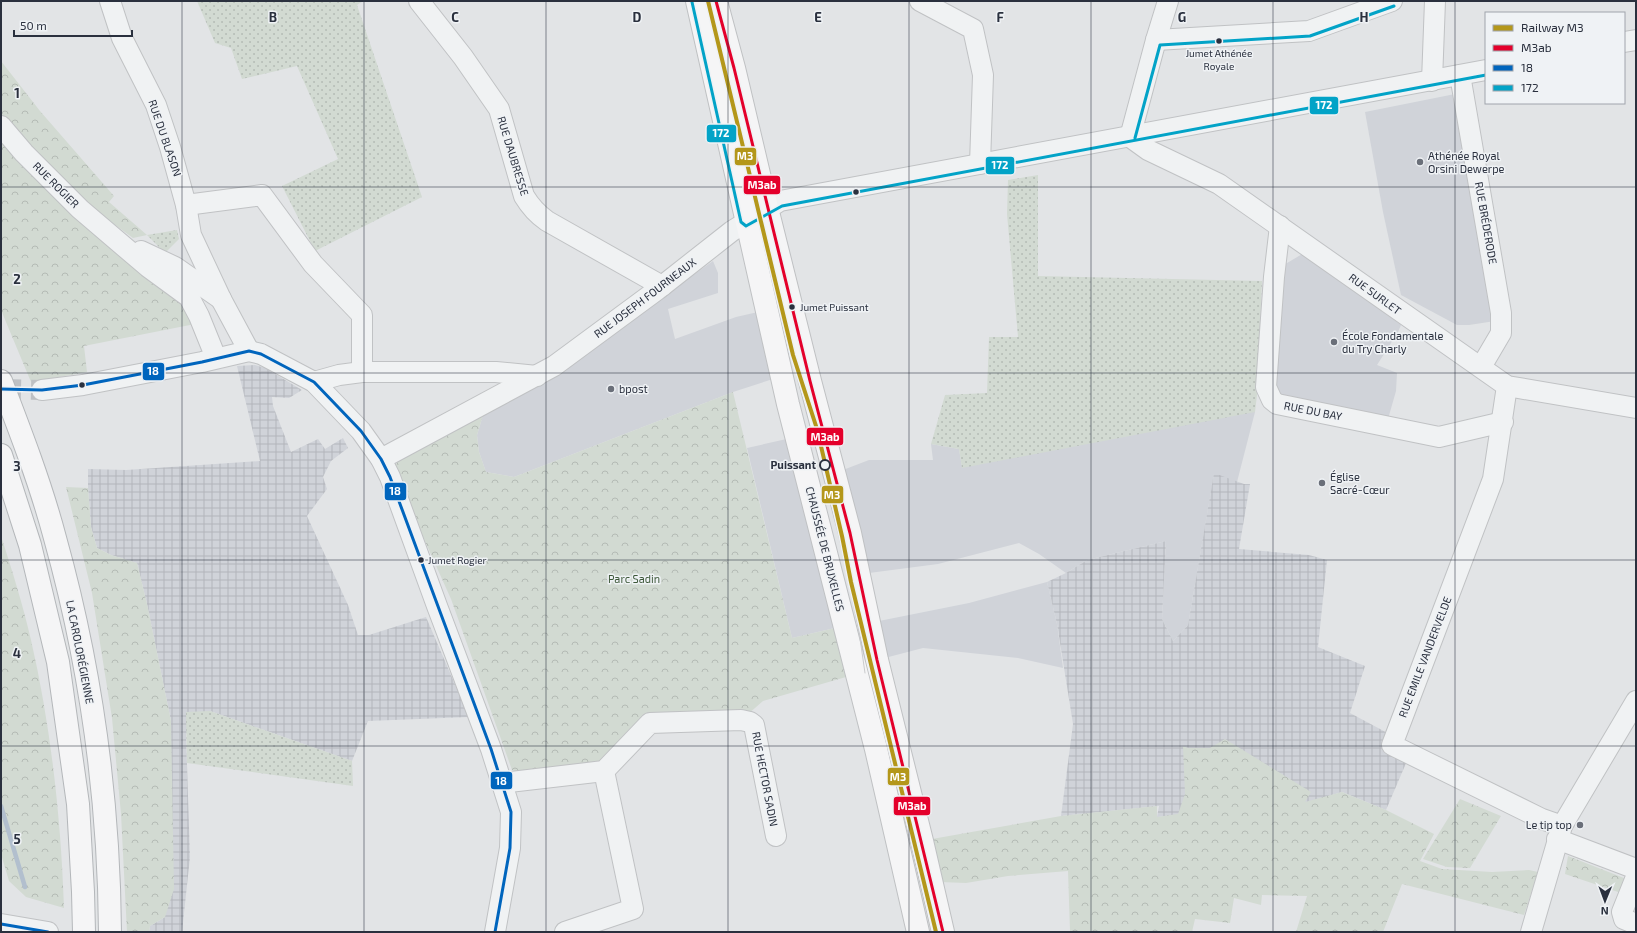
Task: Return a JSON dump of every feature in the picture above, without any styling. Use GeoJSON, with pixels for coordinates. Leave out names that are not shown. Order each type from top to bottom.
{"type":"FeatureCollection","features":[{"type":"Feature","properties":{"kind":"main road","name":"CHAUSSÉE DE BRUXELLES"},"geometry":{"type":"LineString","coordinates":[[697,1],[755,215],[850,534],[877,660],[943,932]]}},
{"type":"Feature","properties":{"kind":"main road","name":"CHAUSSÉE DE BRUXELLES"},"geometry":{"type":"LineString","coordinates":[[716,1],[734,68],[755,215],[788,404],[834,584],[898,844],[918,932]]}},
{"type":"Feature","properties":{"kind":"main road","name":"LA CAROLORÉGIENNE"},"geometry":{"type":"LineString","coordinates":[[1,381],[26,447],[55,538],[84,657],[101,769],[105,807],[110,891],[110,932]]}},
{"type":"Feature","properties":{"kind":"main road"},"geometry":{"type":"LineString","coordinates":[[1,455],[30,544],[58,662],[78,804],[84,932]]}},
{"type":"Feature","properties":{"kind":"street","name":"RUE DU BLASON"},"geometry":{"type":"LineString","coordinates":[[110,1],[122,38],[156,105],[186,205],[191,235],[221,299],[249,351]]}},
{"type":"Feature","properties":{"kind":"street","name":"RUE DAUBRESSE"},"geometry":{"type":"LineString","coordinates":[[420,1],[463,57],[499,109],[524,196],[528,203],[547,221],[662,286]]}},
{"type":"Feature","properties":{"kind":"street"},"geometry":{"type":"LineString","coordinates":[[920,1],[973,29],[983,75],[980,164]]}},
{"type":"Feature","properties":{"kind":"street"},"geometry":{"type":"LineString","coordinates":[[1130,136],[1168,1]]}},
{"type":"Feature","properties":{"kind":"street"},"geometry":{"type":"LineString","coordinates":[[1156,40],[1309,30],[1392,1]]}},
{"type":"Feature","properties":{"kind":"street"},"geometry":{"type":"LineString","coordinates":[[1432,81],[1435,1]]}},
{"type":"Feature","properties":{"kind":"street"},"geometry":{"type":"LineString","coordinates":[[1625,42],[1636,40]]}},
{"type":"Feature","properties":{"kind":"street","name":"RUE JOSEPH FOURNEAUX"},"geometry":{"type":"LineString","coordinates":[[381,459],[554,366],[755,215],[780,201],[1485,70]]}},
{"type":"Feature","properties":{"kind":"street","name":"RUE BRÉDERODE"},"geometry":{"type":"LineString","coordinates":[[1460,75],[1501,313],[1501,333],[1480,367]]}},
{"type":"Feature","properties":{"kind":"street","name":"RUE ROGIER"},"geometry":{"type":"LineString","coordinates":[[1,126],[24,153],[80,210],[115,239]]}},
{"type":"Feature","properties":{"kind":"street","name":"RUE SURLET"},"geometry":{"type":"LineString","coordinates":[[1130,136],[1148,150],[1219,184],[1507,386],[1636,408]]}},
{"type":"Feature","properties":{"kind":"street"},"geometry":{"type":"LineString","coordinates":[[186,205],[262,195],[313,264],[362,315],[362,372]]}},
{"type":"Feature","properties":{"kind":"street","name":"RUE DU BAY"},"geometry":{"type":"LineString","coordinates":[[1280,226],[1274,277],[1266,387],[1272,400],[1277,404],[1439,437],[1503,422]]}},
{"type":"Feature","properties":{"kind":"street"},"geometry":{"type":"LineString","coordinates":[[174,287],[175,267],[182,257],[191,235]]}},
{"type":"Feature","properties":{"kind":"street"},"geometry":{"type":"LineString","coordinates":[[115,239],[175,267],[221,299]]}},
{"type":"Feature","properties":{"kind":"street"},"geometry":{"type":"LineString","coordinates":[[115,239],[174,287],[189,297],[216,358]]}},
{"type":"Feature","properties":{"kind":"street"},"geometry":{"type":"LineString","coordinates":[[42,390],[83,385],[202,362],[249,351],[261,354],[314,382],[361,431],[381,459],[390,477],[502,783],[511,812],[510,848],[495,932]]}},
{"type":"Feature","properties":{"kind":"street"},"geometry":{"type":"LineString","coordinates":[[314,382],[339,375],[362,372],[496,372],[537,376]]}},
{"type":"Feature","properties":{"kind":"street","name":"RUE EMILE VANDERVELDE"},"geometry":{"type":"LineString","coordinates":[[1507,386],[1503,422],[1493,478],[1392,745],[1542,819],[1560,833]]}},
{"type":"Feature","properties":{"kind":"street"},"geometry":{"type":"LineString","coordinates":[[1531,932],[1560,833],[1636,701]]}},
{"type":"Feature","properties":{"kind":"street","name":"RUE HECTOR SADIN"},"geometry":{"type":"LineString","coordinates":[[604,771],[650,723],[741,720],[750,722],[754,725],[776,836]]}},
{"type":"Feature","properties":{"kind":"street"},"geometry":{"type":"LineString","coordinates":[[502,783],[604,771],[634,909],[565,932]]}},
{"type":"Feature","properties":{"kind":"street"},"geometry":{"type":"LineString","coordinates":[[1560,833],[1636,869]]}},
{"type":"Feature","properties":{"kind":"street"},"geometry":{"type":"LineString","coordinates":[[1636,877],[1622,912],[1624,919],[1636,924]]}},
{"type":"Feature","properties":{"kind":"street"},"geometry":{"type":"LineString","coordinates":[[1,924],[48,932]]}},
{"type":"Feature","properties":{"kind":"shaded area","name":"Athénée Royal Orsini Dewerpe"},"geometry":{"type":"Polygon","coordinates":[[[1455,94],[1495,321],[1469,325],[1457,325],[1401,295],[1383,212],[1365,112],[1455,94]]]}},
{"type":"Feature","properties":{"kind":"shaded area","name":"École Fondamentale du Try Charly"},"geometry":{"type":"Polygon","coordinates":[[[1304,253],[1401,325],[1377,365],[1397,373],[1396,391],[1388,419],[1283,398],[1274,390],[1282,266],[1304,253]]]}},
{"type":"Feature","properties":{"kind":"shaded area"},"geometry":{"type":"Polygon","coordinates":[[[713,261],[718,273],[718,293],[668,309],[675,339],[736,317],[758,312],[776,378],[733,392],[514,477],[486,472],[479,452],[477,435],[483,415],[555,373],[713,261]]]}},
{"type":"Feature","properties":{"kind":"shaded area"},"geometry":{"type":"Polygon","coordinates":[[[255,365],[265,368],[302,390],[289,398],[272,397],[273,406],[291,452],[318,439],[325,449],[343,438],[348,448],[331,461],[323,477],[327,489],[307,516],[348,605],[358,635],[369,635],[426,617],[469,717],[368,721],[352,761],[210,711],[186,734],[190,857],[182,932],[149,932],[150,926],[165,917],[171,721],[137,563],[111,555],[97,548],[91,527],[88,469],[126,470],[260,461],[237,366],[255,365]]]}},
{"type":"Feature","properties":{"kind":"shaded area"},"geometry":{"type":"Polygon","coordinates":[[[1233,410],[1255,412],[1237,482],[1214,474],[1188,625],[1173,641],[1162,619],[1166,541],[1087,560],[1066,573],[1039,554],[1019,543],[938,564],[869,573],[843,470],[869,460],[933,460],[931,444],[959,449],[962,467],[1233,410]]]}},
{"type":"Feature","properties":{"kind":"shaded area"},"geometry":{"type":"Polygon","coordinates":[[[791,438],[835,628],[792,638],[747,448],[791,438]]]}},
{"type":"Feature","properties":{"kind":"shaded area"},"geometry":{"type":"Polygon","coordinates":[[[1214,473],[1244,484],[1250,484],[1239,549],[1309,555],[1327,560],[1318,647],[1365,666],[1350,713],[1395,737],[1410,754],[1386,810],[1342,792],[1305,803],[1157,817],[1159,806],[1061,816],[1073,724],[1057,624],[1047,582],[1066,573],[1087,560],[1166,541],[1162,619],[1173,641],[1188,625],[1214,473]]]}},
{"type":"Feature","properties":{"kind":"shaded area"},"geometry":{"type":"Polygon","coordinates":[[[1047,582],[1057,624],[1063,668],[1018,658],[923,648],[877,660],[869,623],[969,603],[1047,582]]]}},
{"type":"Feature","properties":{"kind":"green space"},"geometry":{"type":"Polygon","coordinates":[[[197,1],[363,1],[357,5],[422,197],[315,251],[282,186],[338,159],[297,66],[242,79],[231,48],[215,43],[197,1]]]}},
{"type":"Feature","properties":{"kind":"green space"},"geometry":{"type":"Polygon","coordinates":[[[1,61],[40,111],[114,196],[109,202],[147,235],[133,238],[66,189],[190,310],[195,324],[84,346],[87,372],[31,382],[1,310],[1,61]]]}},
{"type":"Feature","properties":{"kind":"green space"},"geometry":{"type":"Polygon","coordinates":[[[1038,175],[1038,276],[1262,281],[1255,412],[962,468],[959,449],[931,444],[945,395],[987,393],[989,337],[1018,337],[1007,214],[1008,180],[1038,175]]]}},
{"type":"Feature","properties":{"kind":"green space"},"geometry":{"type":"Polygon","coordinates":[[[177,230],[179,239],[165,253],[147,235],[177,230]]]}},
{"type":"Feature","properties":{"kind":"green space","name":"Parc Sadin"},"geometry":{"type":"Polygon","coordinates":[[[733,392],[792,638],[835,628],[846,677],[763,701],[747,715],[644,718],[603,762],[521,773],[512,770],[451,599],[393,470],[399,459],[483,415],[477,435],[479,452],[486,472],[514,477],[733,392]]]}},
{"type":"Feature","properties":{"kind":"green space"},"geometry":{"type":"Polygon","coordinates":[[[66,487],[88,488],[91,527],[97,548],[111,555],[137,563],[171,721],[174,889],[165,917],[150,926],[149,932],[127,932],[121,814],[112,718],[92,593],[66,487]]]}},
{"type":"Feature","properties":{"kind":"green space"},"geometry":{"type":"Polygon","coordinates":[[[1,536],[28,627],[44,706],[58,807],[64,908],[26,897],[9,881],[1,854],[1,536]]]}},
{"type":"Feature","properties":{"kind":"green space"},"geometry":{"type":"Polygon","coordinates":[[[210,711],[352,761],[353,786],[187,763],[186,712],[210,711]]]}},
{"type":"Feature","properties":{"kind":"green space"},"geometry":{"type":"Polygon","coordinates":[[[1225,739],[1311,792],[1305,802],[1342,792],[1386,810],[1434,834],[1420,861],[1442,869],[1492,872],[1529,870],[1538,872],[1524,915],[1402,884],[1383,932],[1296,932],[1307,896],[1262,895],[1261,905],[1234,898],[1230,923],[1195,919],[1192,932],[1082,932],[1070,931],[1068,871],[1008,876],[966,883],[940,882],[932,839],[1061,816],[1157,806],[1157,817],[1178,814],[1185,794],[1183,746],[1188,748],[1210,748],[1225,739]]]}},
{"type":"Feature","properties":{"kind":"green space"},"geometry":{"type":"Polygon","coordinates":[[[1460,799],[1501,816],[1470,868],[1447,867],[1423,859],[1460,799]]]}},
{"type":"Feature","properties":{"kind":"green space"},"geometry":{"type":"Polygon","coordinates":[[[1568,856],[1629,880],[1624,894],[1565,874],[1568,856]]]}},
{"type":"Feature","properties":{"kind":"waterway"},"geometry":{"type":"LineString","coordinates":[[1,806],[25,887]]}},
{"type":"Feature","properties":{"kind":"tunnel"},"geometry":{"type":"LineString","coordinates":[[1,389],[42,390]]}},
{"type":"Feature","properties":{"kind":"tram line"},"geometry":{"type":"LineString","coordinates":[[853,590],[865,673]]}},
{"type":"Feature","properties":{"kind":"rail line","name":"M3"},"geometry":{"type":"LineString","coordinates":[[708,1],[793,355],[817,429],[851,582],[936,932]]}},
{"type":"Feature","properties":{"kind":"transit line","name":"M3ab"},"geometry":{"type":"LineString","coordinates":[[716,1],[734,68],[810,381],[850,533],[877,660],[943,932]]}},
{"type":"Feature","properties":{"kind":"transit line","name":"172"},"geometry":{"type":"LineString","coordinates":[[692,2],[741,222],[746,226],[782,206],[1485,75]]}},
{"type":"Feature","properties":{"kind":"transit line","name":"172"},"geometry":{"type":"LineString","coordinates":[[1135,138],[1160,45],[1310,36],[1394,6]]}},
{"type":"Feature","properties":{"kind":"transit line","name":"18"},"geometry":{"type":"LineString","coordinates":[[1,389],[42,390],[83,385],[202,362],[249,351],[261,354],[314,382],[361,431],[381,459],[390,477],[491,749],[511,812],[510,848],[495,932]]}},
{"type":"Feature","properties":{"kind":"transit line","name":"18"},"geometry":{"type":"LineString","coordinates":[[1,924],[48,932]]}},
{"type":"Feature","properties":{"kind":"place","name":"Jumet Athénée Royale"},"geometry":{"type":"Point","coordinates":[1219,41]}},
{"type":"Feature","properties":{"kind":"place","name":"Athénée Royal Orsini Dewerpe"},"geometry":{"type":"Point","coordinates":[1420,162]}},
{"type":"Feature","properties":{"kind":"place","name":"Jumet Puissant"},"geometry":{"type":"Point","coordinates":[792,307]}},
{"type":"Feature","properties":{"kind":"place","name":"École Fondamentale du Try Charly"},"geometry":{"type":"Point","coordinates":[1334,342]}},
{"type":"Feature","properties":{"kind":"place","name":"bpost"},"geometry":{"type":"Point","coordinates":[611,389]}},
{"type":"Feature","properties":{"kind":"place","name":"Puissant"},"geometry":{"type":"Point","coordinates":[825,465]}},
{"type":"Feature","properties":{"kind":"place","name":"Église Sacré-Cœur"},"geometry":{"type":"Point","coordinates":[1322,483]}},
{"type":"Feature","properties":{"kind":"place","name":"Jumet Rogier"},"geometry":{"type":"Point","coordinates":[421,560]}},
{"type":"Feature","properties":{"kind":"place","name":"Le tip top"},"geometry":{"type":"Point","coordinates":[1580,825]}}]}
